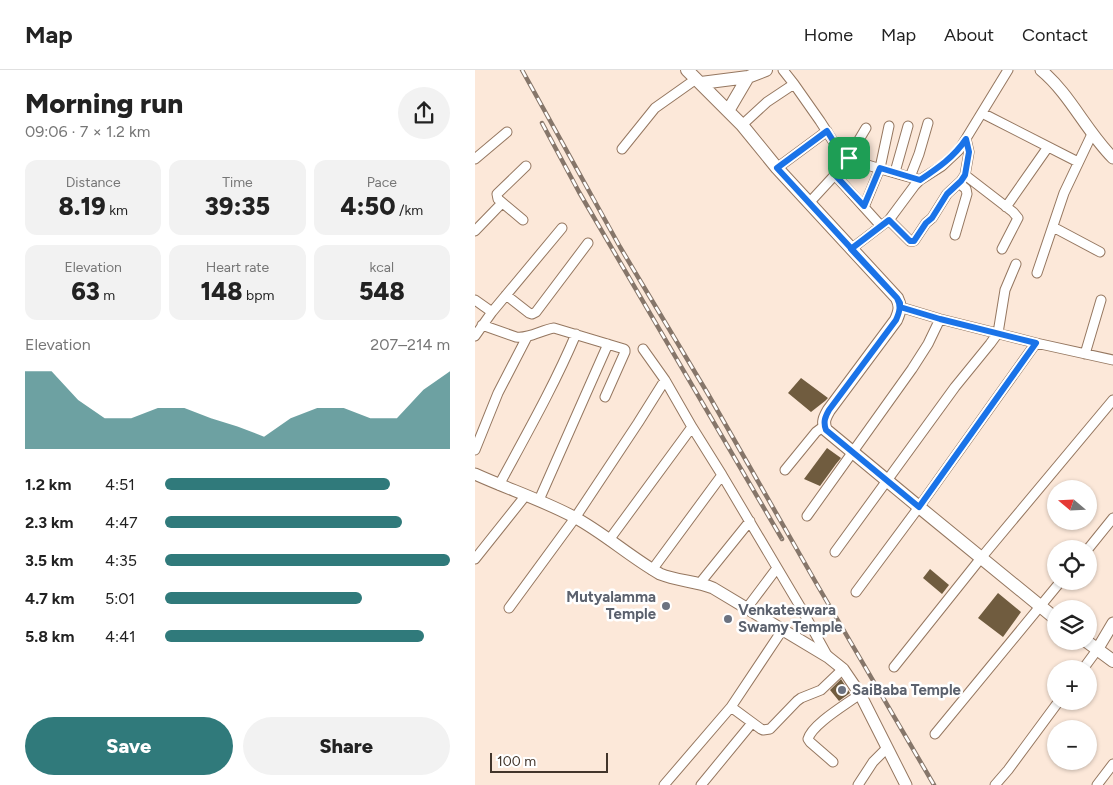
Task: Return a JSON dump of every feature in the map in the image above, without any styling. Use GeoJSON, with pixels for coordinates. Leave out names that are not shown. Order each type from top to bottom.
{"type":"FeatureCollection","features":[{"type":"Feature","properties":{"kind":"main road"},"geometry":{"type":"LineString","coordinates":[[695,77],[758,73]]}},
{"type":"Feature","properties":{"kind":"main road"},"geometry":{"type":"LineString","coordinates":[[728,112],[758,73]]}},
{"type":"Feature","properties":{"kind":"main road"},"geometry":{"type":"LineString","coordinates":[[695,77],[742,125],[777,168],[900,303],[896,320],[829,410],[824,421],[826,430],[1047,612]]}},
{"type":"Feature","properties":{"kind":"main road"},"geometry":{"type":"LineString","coordinates":[[1097,650],[1113,661]]}},
{"type":"Feature","properties":{"kind":"street"},"geometry":{"type":"LineString","coordinates":[[783,70],[840,152],[849,158],[920,180]]}},
{"type":"Feature","properties":{"kind":"street"},"geometry":{"type":"LineString","coordinates":[[851,249],[885,223],[920,180],[942,166],[959,150],[1008,70]]}},
{"type":"Feature","properties":{"kind":"street"},"geometry":{"type":"LineString","coordinates":[[1043,70],[1113,158]]}},
{"type":"Feature","properties":{"kind":"street"},"geometry":{"type":"LineString","coordinates":[[622,149],[655,108],[695,77]]}},
{"type":"Feature","properties":{"kind":"street"},"geometry":{"type":"LineString","coordinates":[[742,125],[767,102],[794,84]]}},
{"type":"Feature","properties":{"kind":"street"},"geometry":{"type":"LineString","coordinates":[[982,113],[1078,162]]}},
{"type":"Feature","properties":{"kind":"street"},"geometry":{"type":"LineString","coordinates":[[910,177],[928,123]]}},
{"type":"Feature","properties":{"kind":"street"},"geometry":{"type":"LineString","coordinates":[[864,206],[880,168],[889,126]]}},
{"type":"Feature","properties":{"kind":"street"},"geometry":{"type":"LineString","coordinates":[[895,172],[908,126]]}},
{"type":"Feature","properties":{"kind":"street"},"geometry":{"type":"LineString","coordinates":[[809,203],[849,158],[866,128]]}},
{"type":"Feature","properties":{"kind":"street"},"geometry":{"type":"LineString","coordinates":[[777,168],[827,131]]}},
{"type":"Feature","properties":{"kind":"street"},"geometry":{"type":"LineString","coordinates":[[475,159],[507,132]]}},
{"type":"Feature","properties":{"kind":"street"},"geometry":{"type":"LineString","coordinates":[[1037,273],[1064,193],[1092,134]]}},
{"type":"Feature","properties":{"kind":"street"},"geometry":{"type":"LineString","coordinates":[[835,175],[864,206],[910,241],[914,241],[926,223],[932,218],[947,194],[965,175],[969,152],[966,139]]}},
{"type":"Feature","properties":{"kind":"street"},"geometry":{"type":"LineString","coordinates":[[1007,207],[1048,146]]}},
{"type":"Feature","properties":{"kind":"street"},"geometry":{"type":"LineString","coordinates":[[523,220],[498,199],[497,194],[526,166]]}},
{"type":"Feature","properties":{"kind":"street"},"geometry":{"type":"LineString","coordinates":[[965,175],[1007,207],[1018,218],[1003,249]]}},
{"type":"Feature","properties":{"kind":"street"},"geometry":{"type":"LineString","coordinates":[[955,235],[967,194],[966,188],[959,182]]}},
{"type":"Feature","properties":{"kind":"street"},"geometry":{"type":"LineString","coordinates":[[475,231],[502,203]]}},
{"type":"Feature","properties":{"kind":"street"},"geometry":{"type":"LineString","coordinates":[[1053,227],[1100,252]]}},
{"type":"Feature","properties":{"kind":"street"},"geometry":{"type":"LineString","coordinates":[[475,336],[491,312],[562,228]]}},
{"type":"Feature","properties":{"kind":"street"},"geometry":{"type":"LineString","coordinates":[[506,295],[529,313],[536,312],[588,243]]}},
{"type":"Feature","properties":{"kind":"street"},"geometry":{"type":"LineString","coordinates":[[835,552],[955,387],[998,333],[1005,290],[1015,264]]}},
{"type":"Feature","properties":{"kind":"street"},"geometry":{"type":"LineString","coordinates":[[475,300],[491,312]]}},
{"type":"Feature","properties":{"kind":"street"},"geometry":{"type":"LineString","coordinates":[[1085,354],[1101,300]]}},
{"type":"Feature","properties":{"kind":"street"},"geometry":{"type":"LineString","coordinates":[[900,307],[1036,343],[1113,360]]}},
{"type":"Feature","properties":{"kind":"street"},"geometry":{"type":"LineString","coordinates":[[807,516],[912,368],[940,319]]}},
{"type":"Feature","properties":{"kind":"street"},"geometry":{"type":"LineString","coordinates":[[483,325],[516,337],[527,337],[546,329],[554,328],[621,347],[625,350],[605,397]]}},
{"type":"Feature","properties":{"kind":"street"},"geometry":{"type":"LineString","coordinates":[[499,485],[563,365],[575,334]]}},
{"type":"Feature","properties":{"kind":"street"},"geometry":{"type":"LineString","coordinates":[[475,450],[498,393],[527,337]]}},
{"type":"Feature","properties":{"kind":"street"},"geometry":{"type":"LineString","coordinates":[[856,592],[1036,343]]}},
{"type":"Feature","properties":{"kind":"street"},"geometry":{"type":"LineString","coordinates":[[539,500],[608,344]]}},
{"type":"Feature","properties":{"kind":"street"},"geometry":{"type":"LineString","coordinates":[[643,349],[665,380],[750,521],[828,657]]}},
{"type":"Feature","properties":{"kind":"street"},"geometry":{"type":"LineString","coordinates":[[509,608],[575,518],[665,380]]}},
{"type":"Feature","properties":{"kind":"street"},"geometry":{"type":"LineString","coordinates":[[894,668],[981,558],[1113,400]]}},
{"type":"Feature","properties":{"kind":"street"},"geometry":{"type":"LineString","coordinates":[[609,540],[692,426]]}},
{"type":"Feature","properties":{"kind":"street"},"geometry":{"type":"LineString","coordinates":[[785,470],[824,426]]}},
{"type":"Feature","properties":{"kind":"street"},"geometry":{"type":"LineString","coordinates":[[475,474],[539,500],[575,518],[652,570],[670,578],[700,583],[713,588],[828,657],[843,669],[860,694],[906,785]]}},
{"type":"Feature","properties":{"kind":"street"},"geometry":{"type":"LineString","coordinates":[[652,570],[722,475]]}},
{"type":"Feature","properties":{"kind":"street"},"geometry":{"type":"LineString","coordinates":[[475,559],[526,495]]}},
{"type":"Feature","properties":{"kind":"street"},"geometry":{"type":"LineString","coordinates":[[1095,540],[1113,518]]}},
{"type":"Feature","properties":{"kind":"street"},"geometry":{"type":"LineString","coordinates":[[700,583],[750,521]]}},
{"type":"Feature","properties":{"kind":"street"},"geometry":{"type":"LineString","coordinates":[[747,608],[777,568]]}},
{"type":"Feature","properties":{"kind":"street"},"geometry":{"type":"LineString","coordinates":[[935,734],[1054,590]]}},
{"type":"Feature","properties":{"kind":"street"},"geometry":{"type":"LineString","coordinates":[[1090,660],[1113,623]]}},
{"type":"Feature","properties":{"kind":"street"},"geometry":{"type":"LineString","coordinates":[[664,785],[731,707],[783,629]]}},
{"type":"Feature","properties":{"kind":"street"},"geometry":{"type":"LineString","coordinates":[[731,707],[763,730],[770,729],[797,701],[821,690],[843,669]]}},
{"type":"Feature","properties":{"kind":"street"},"geometry":{"type":"LineString","coordinates":[[833,762],[810,742],[808,736],[817,725],[860,694]]}},
{"type":"Feature","properties":{"kind":"street"},"geometry":{"type":"LineString","coordinates":[[995,785],[1052,710]]}},
{"type":"Feature","properties":{"kind":"street"},"geometry":{"type":"LineString","coordinates":[[701,785],[752,723]]}},
{"type":"Feature","properties":{"kind":"street"},"geometry":{"type":"LineString","coordinates":[[857,785],[873,762],[887,748]]}},
{"type":"Feature","properties":{"kind":"street"},"geometry":{"type":"LineString","coordinates":[[1097,785],[1113,764]]}},
{"type":"Feature","properties":{"kind":"building"},"geometry":{"type":"Polygon","coordinates":[[[801,378],[828,398],[811,412],[788,393],[801,378]]]}},
{"type":"Feature","properties":{"kind":"building"},"geometry":{"type":"Polygon","coordinates":[[[827,448],[841,458],[820,486],[804,479],[827,448]]]}},
{"type":"Feature","properties":{"kind":"building"},"geometry":{"type":"Polygon","coordinates":[[[930,569],[949,585],[942,594],[923,578],[930,569]]]}},
{"type":"Feature","properties":{"kind":"building"},"geometry":{"type":"Polygon","coordinates":[[[998,593],[1021,612],[1003,637],[978,618],[998,593]]]}},
{"type":"Feature","properties":{"kind":"building"},"geometry":{"type":"Polygon","coordinates":[[[841,679],[850,693],[839,701],[830,690],[841,679]]]}},
{"type":"Feature","properties":{"kind":"railway"},"geometry":{"type":"LineString","coordinates":[[522,70],[620,247],[708,394],[934,785]]}},
{"type":"Feature","properties":{"kind":"railway"},"geometry":{"type":"LineString","coordinates":[[542,123],[579,192],[782,539]]}},
{"type":"Feature","properties":{"kind":"place","name":"Mutyalamma Temple"},"geometry":{"type":"Point","coordinates":[666,606]}},
{"type":"Feature","properties":{"kind":"place","name":"Venkateswara Swamy Temple"},"geometry":{"type":"Point","coordinates":[728,619]}},
{"type":"Feature","properties":{"kind":"place","name":"SaiBaba Temple"},"geometry":{"type":"Point","coordinates":[842,690]}},
{"type":"Feature","properties":{"kind":"route"},"geometry":{"type":"LineString","coordinates":[[849,158],[835,175],[864,206],[880,168],[920,180],[950,159],[966,139],[969,152],[965,175],[947,194],[932,218],[926,223],[914,241],[910,241],[889,220],[851,249],[897,298],[900,303],[900,307],[1036,343],[919,507],[826,430],[824,426],[825,416],[829,410],[896,320],[899,314],[900,303],[777,168],[827,131],[840,152],[849,158]]}}]}
